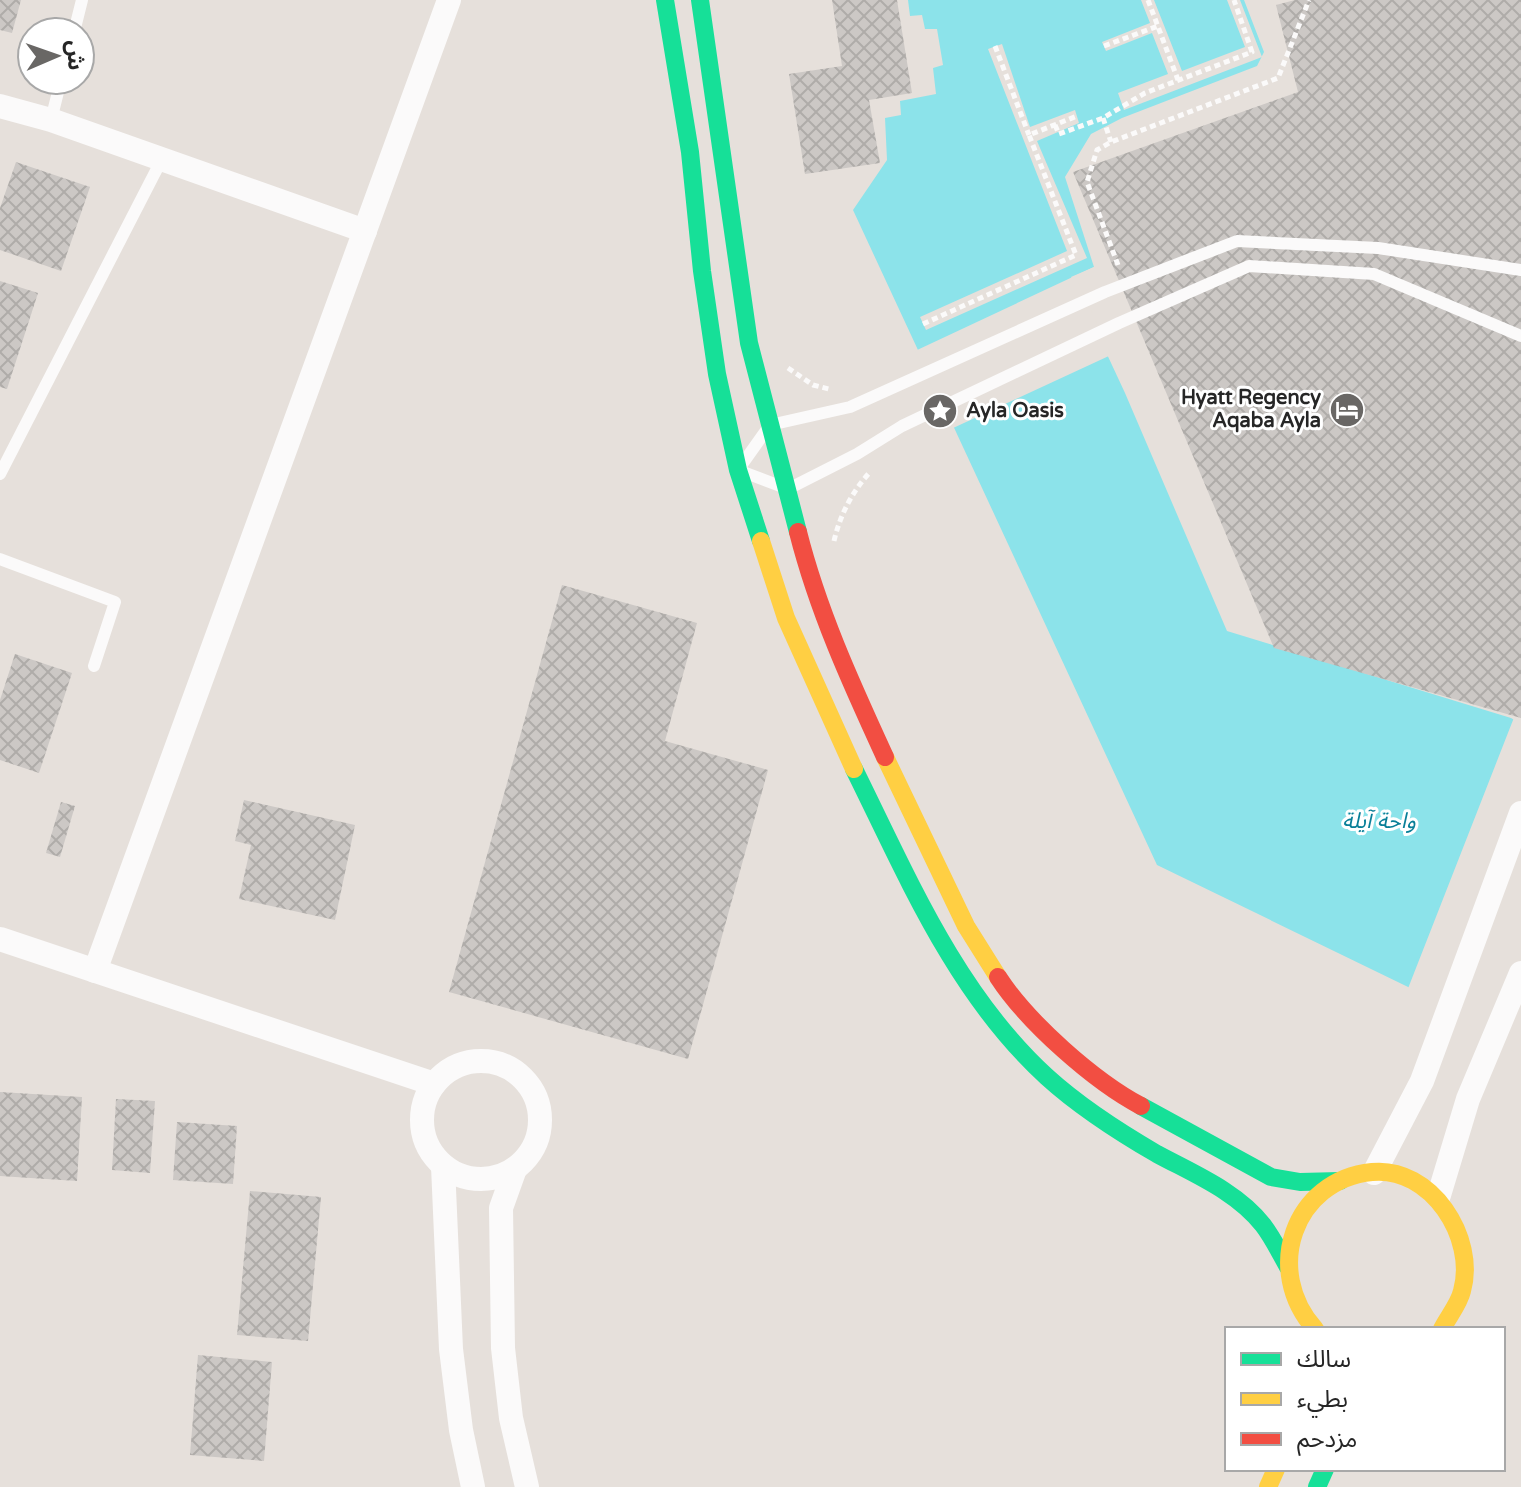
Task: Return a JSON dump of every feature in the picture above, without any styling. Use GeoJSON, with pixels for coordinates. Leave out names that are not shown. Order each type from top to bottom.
{"type":"FeatureCollection","features":[{"type":"Feature","properties":{"kind":"street"},"geometry":{"type":"LineString","coordinates":[[95,971],[449,0]]}},
{"type":"Feature","properties":{"kind":"street"},"geometry":{"type":"LineString","coordinates":[[665,0],[690,152],[702,271],[717,374],[738,470],[786,618],[852,766],[940,943],[995,1022],[1047,1077],[1097,1117],[1213,1183],[1244,1206],[1263,1225],[1288,1267]]}},
{"type":"Feature","properties":{"kind":"street"},"geometry":{"type":"LineString","coordinates":[[700,0],[749,343],[809,577],[834,647],[966,926],[1007,990],[1054,1039],[1113,1091],[1271,1177],[1300,1182],[1340,1181],[1374,1173],[1397,1175],[1420,1182],[1439,1195],[1459,1220],[1469,1251],[1468,1283],[1456,1312],[1444,1327]]}},
{"type":"Feature","properties":{"kind":"street"},"geometry":{"type":"LineString","coordinates":[[0,106],[51,120],[365,231]]}},
{"type":"Feature","properties":{"kind":"street"},"geometry":{"type":"LineString","coordinates":[[702,271],[737,266]]}},
{"type":"Feature","properties":{"kind":"street"},"geometry":{"type":"LineString","coordinates":[[1374,1173],[1422,1081],[1521,813]]}},
{"type":"Feature","properties":{"kind":"street"},"geometry":{"type":"LineString","coordinates":[[0,939],[434,1084]]}},
{"type":"Feature","properties":{"kind":"street"},"geometry":{"type":"LineString","coordinates":[[1439,1195],[1468,1099],[1521,973]]}},
{"type":"Feature","properties":{"kind":"street"},"geometry":{"type":"LineString","coordinates":[[467,1062],[497,1063],[524,1078],[535,1095],[540,1116],[538,1136],[529,1154],[515,1169],[496,1178],[459,1176],[443,1166],[431,1152],[422,1127],[425,1100],[434,1084],[448,1070],[467,1062]]}},
{"type":"Feature","properties":{"kind":"street"},"geometry":{"type":"LineString","coordinates":[[443,1166],[451,1349],[461,1430],[473,1487]]}},
{"type":"Feature","properties":{"kind":"street"},"geometry":{"type":"LineString","coordinates":[[515,1169],[501,1208],[503,1348],[511,1418],[527,1487]]}},
{"type":"Feature","properties":{"kind":"street"},"geometry":{"type":"LineString","coordinates":[[1309,1326],[1290,1286],[1290,1241],[1301,1216],[1318,1196],[1340,1181]]}},
{"type":"Feature","properties":{"kind":"lane"},"geometry":{"type":"LineString","coordinates":[[51,120],[57,96]]}},
{"type":"Feature","properties":{"kind":"lane"},"geometry":{"type":"LineString","coordinates":[[0,474],[162,159]]}},
{"type":"Feature","properties":{"kind":"lane"},"geometry":{"type":"LineString","coordinates":[[1521,270],[1378,248],[1237,241],[1105,292],[886,393],[850,407],[770,425],[738,470],[788,489],[857,454],[902,426],[1119,323],[1249,266],[1374,274],[1521,336]]}},
{"type":"Feature","properties":{"kind":"lane"},"geometry":{"type":"LineString","coordinates":[[0,559],[115,602],[94,666]]}},
{"type":"Feature","properties":{"kind":"path"},"geometry":{"type":"LineString","coordinates":[[1148,0],[1178,80]]}},
{"type":"Feature","properties":{"kind":"path"},"geometry":{"type":"LineString","coordinates":[[1055,125],[1059,134],[1103,118],[1145,93],[1252,52],[1234,0]]}},
{"type":"Feature","properties":{"kind":"path"},"geometry":{"type":"LineString","coordinates":[[1109,273],[1120,269],[1087,182],[1097,150],[1278,78],[1309,0]]}},
{"type":"Feature","properties":{"kind":"path"},"geometry":{"type":"LineString","coordinates":[[1104,46],[1158,26]]}},
{"type":"Feature","properties":{"kind":"path"},"geometry":{"type":"LineString","coordinates":[[923,324],[1076,255],[995,46]]}},
{"type":"Feature","properties":{"kind":"path"},"geometry":{"type":"LineString","coordinates":[[1029,135],[1077,116]]}},
{"type":"Feature","properties":{"kind":"path"},"geometry":{"type":"LineString","coordinates":[[1103,118],[1111,142]]}},
{"type":"Feature","properties":{"kind":"path"},"geometry":{"type":"LineString","coordinates":[[783,364],[813,385],[833,390]]}},
{"type":"Feature","properties":{"kind":"path"},"geometry":{"type":"LineString","coordinates":[[832,550],[838,523],[848,501],[876,466]]}},
{"type":"Feature","properties":{"kind":"water","name":"واحة آيلة"},"geometry":{"type":"Polygon","coordinates":[[[908,0],[1244,0],[1264,52],[1257,66],[1122,118],[1091,134],[1065,177],[1094,267],[1071,277],[1125,393],[1227,631],[1511,718],[1521,724],[1439,1002],[1157,865],[853,210],[887,160],[885,118],[901,115],[900,101],[936,94],[933,68],[943,65],[937,29],[925,29],[922,15],[910,16],[908,0]]]}},
{"type":"Feature","properties":{"kind":"pier"},"geometry":{"type":"Polygon","coordinates":[[[1141,0],[1154,0],[1182,71],[1245,47],[1227,0],[1240,0],[1262,57],[1124,110],[1118,93],[1168,74],[1152,33],[1106,51],[1102,42],[1150,23],[1141,0]]]}},
{"type":"Feature","properties":{"kind":"pier"},"geometry":{"type":"Polygon","coordinates":[[[1002,44],[1030,127],[1075,110],[1079,123],[1037,141],[1087,258],[926,330],[920,317],[1067,251],[988,49],[1002,44]]]}},
{"type":"Feature","properties":{"kind":"pier"},"geometry":{"type":"Polygon","coordinates":[[[1094,267],[1096,271],[1077,279],[1111,355],[951,429],[915,351],[1094,267]]]}},
{"type":"Feature","properties":{"kind":"pier"},"geometry":{"type":"Polygon","coordinates":[[[1515,715],[1521,719],[1521,1056],[1407,991],[1515,715]]]}},
{"type":"Feature","properties":{"kind":"building"},"geometry":{"type":"Polygon","coordinates":[[[0,0],[21,0],[12,33],[0,30],[0,0]]]}},
{"type":"Feature","properties":{"kind":"building"},"geometry":{"type":"Polygon","coordinates":[[[832,0],[897,0],[912,93],[869,100],[880,163],[805,174],[789,74],[842,66],[832,0]]]}},
{"type":"Feature","properties":{"kind":"building","name":"Hyatt Regency Aqaba Ayla"},"geometry":{"type":"Polygon","coordinates":[[[1295,0],[1521,0],[1521,718],[1274,648],[1073,172],[1298,92],[1276,5],[1295,0]]]}},
{"type":"Feature","properties":{"kind":"building"},"geometry":{"type":"Polygon","coordinates":[[[16,162],[90,187],[61,271],[0,250],[0,208],[16,162]]]}},
{"type":"Feature","properties":{"kind":"building"},"geometry":{"type":"Polygon","coordinates":[[[0,281],[38,293],[7,389],[0,387],[0,281]]]}},
{"type":"Feature","properties":{"kind":"building"},"geometry":{"type":"Polygon","coordinates":[[[562,585],[697,623],[665,741],[768,770],[688,1059],[449,992],[562,585]]]}},
{"type":"Feature","properties":{"kind":"building"},"geometry":{"type":"Polygon","coordinates":[[[15,654],[72,673],[39,773],[0,760],[0,700],[15,654]]]}},
{"type":"Feature","properties":{"kind":"building"},"geometry":{"type":"Polygon","coordinates":[[[244,800],[355,825],[335,920],[239,899],[251,845],[235,841],[244,800]]]}},
{"type":"Feature","properties":{"kind":"building"},"geometry":{"type":"Polygon","coordinates":[[[61,802],[75,806],[60,857],[46,853],[61,802]]]}},
{"type":"Feature","properties":{"kind":"building"},"geometry":{"type":"Polygon","coordinates":[[[0,1092],[82,1097],[77,1181],[0,1176],[0,1092]]]}},
{"type":"Feature","properties":{"kind":"building"},"geometry":{"type":"Polygon","coordinates":[[[116,1099],[155,1101],[150,1173],[112,1170],[116,1099]]]}},
{"type":"Feature","properties":{"kind":"building"},"geometry":{"type":"Polygon","coordinates":[[[177,1122],[237,1126],[233,1184],[173,1180],[177,1122]]]}},
{"type":"Feature","properties":{"kind":"building"},"geometry":{"type":"Polygon","coordinates":[[[250,1191],[321,1197],[308,1341],[237,1335],[250,1191]]]}},
{"type":"Feature","properties":{"kind":"building"},"geometry":{"type":"Polygon","coordinates":[[[198,1355],[272,1362],[264,1461],[190,1455],[198,1355]]]}},
{"type":"Feature","properties":{"kind":"traffic: fast"},"geometry":{"type":"LineString","coordinates":[[665,0],[690,152],[702,271],[717,374],[738,470],[761,541]]}},
{"type":"Feature","properties":{"kind":"traffic: fast"},"geometry":{"type":"LineString","coordinates":[[700,0],[749,343],[798,532]]}},
{"type":"Feature","properties":{"kind":"traffic: fast"},"geometry":{"type":"LineString","coordinates":[[854,769],[937,933],[960,972],[1015,1044],[1047,1077],[1100,1118],[1240,1202],[1263,1225],[1288,1267]]}},
{"type":"Feature","properties":{"kind":"traffic: fast"},"geometry":{"type":"LineString","coordinates":[[1141,1106],[1271,1177],[1300,1182],[1340,1181]]}},
{"type":"Feature","properties":{"kind":"traffic: fast"},"geometry":{"type":"LineString","coordinates":[[1317,1487],[1324,1471]]}},
{"type":"Feature","properties":{"kind":"traffic: slow"},"geometry":{"type":"LineString","coordinates":[[761,541],[786,618],[854,769]]}},
{"type":"Feature","properties":{"kind":"traffic: slow"},"geometry":{"type":"LineString","coordinates":[[885,757],[966,926],[998,977]]}},
{"type":"Feature","properties":{"kind":"traffic: slow"},"geometry":{"type":"LineString","coordinates":[[1314,1327],[1299,1306],[1291,1281],[1289,1256],[1294,1232],[1306,1210],[1322,1192],[1345,1179],[1372,1172],[1393,1173],[1413,1181],[1445,1209],[1456,1228],[1463,1249],[1465,1270],[1461,1296],[1443,1327]]}},
{"type":"Feature","properties":{"kind":"traffic: slow"},"geometry":{"type":"LineString","coordinates":[[1268,1487],[1275,1471]]}},
{"type":"Feature","properties":{"kind":"traffic: jam"},"geometry":{"type":"LineString","coordinates":[[798,532],[825,618],[885,757]]}},
{"type":"Feature","properties":{"kind":"traffic: jam"},"geometry":{"type":"LineString","coordinates":[[998,977],[1026,1013],[1063,1049],[1103,1082],[1141,1106]]}},
{"type":"Feature","properties":{"kind":"place","name":"Hyatt Regency Aqaba Ayla"},"geometry":{"type":"Point","coordinates":[1347,410]}},
{"type":"Feature","properties":{"kind":"place","name":"Ayla Oasis"},"geometry":{"type":"Point","coordinates":[940,411]}}]}
